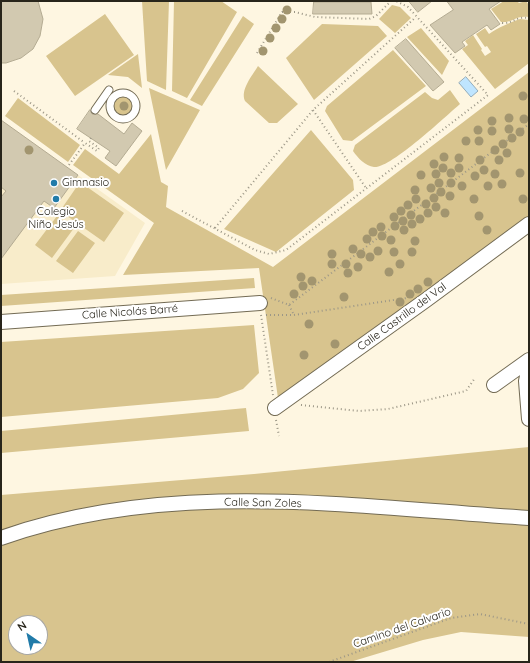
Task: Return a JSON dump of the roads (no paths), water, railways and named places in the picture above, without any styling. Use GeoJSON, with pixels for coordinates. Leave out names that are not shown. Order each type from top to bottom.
{"type":"FeatureCollection","features":[{"type":"Feature","properties":{"kind":"street","name":"Calle Castrillo del Val"},"geometry":{"type":"LineString","coordinates":[[280,404],[426,300],[529,224]]}},
{"type":"Feature","properties":{"kind":"street","name":"Calle Nicolás Barré"},"geometry":{"type":"LineString","coordinates":[[1,322],[262,305]]}},
{"type":"Feature","properties":{"kind":"street"},"geometry":{"type":"LineString","coordinates":[[494,385],[529,360]]}},
{"type":"Feature","properties":{"kind":"street"},"geometry":{"type":"LineString","coordinates":[[529,366],[526,381],[529,419]]}},
{"type":"Feature","properties":{"kind":"street","name":"Calle San Zoles"},"geometry":{"type":"LineString","coordinates":[[1,538],[58,522],[116,510],[189,503],[231,501],[270,501],[382,507],[529,518]]}},
{"type":"Feature","properties":{"kind":"lane"},"geometry":{"type":"LineString","coordinates":[[95,110],[109,90]]}},
{"type":"Feature","properties":{"kind":"water"},"geometry":{"type":"Polygon","coordinates":[[[466,77],[478,91],[471,97],[459,83],[466,77]]]}},
{"type":"Feature","properties":{"kind":"place","name":"Gimnasio"},"geometry":{"type":"Point","coordinates":[54,183]}},
{"type":"Feature","properties":{"kind":"place","name":"Colegio Niño Jesús"},"geometry":{"type":"Point","coordinates":[56,199]}}]}
